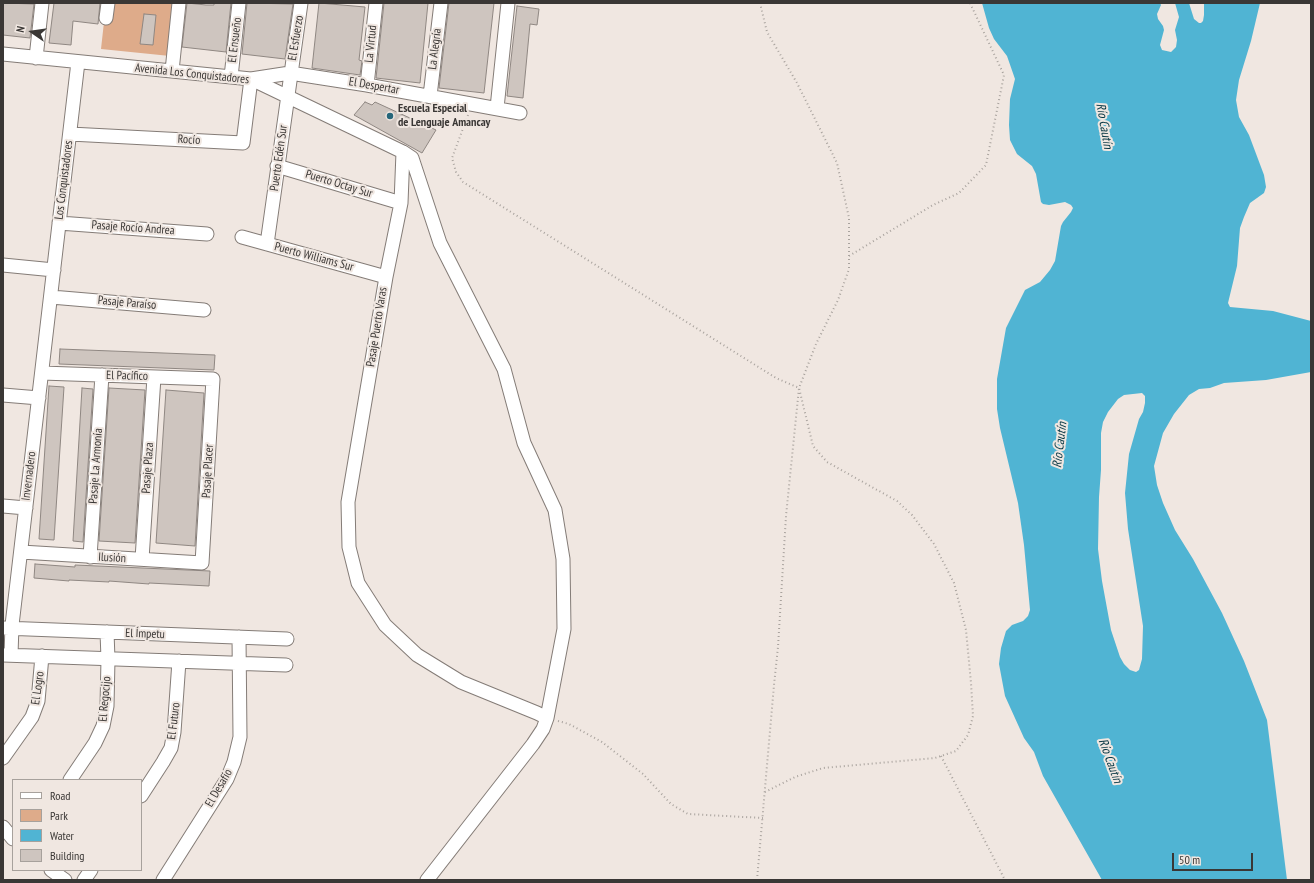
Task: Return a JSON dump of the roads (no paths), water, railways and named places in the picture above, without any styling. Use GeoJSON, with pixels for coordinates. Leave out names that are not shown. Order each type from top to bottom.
{"type":"FeatureCollection","features":[{"type":"Feature","properties":{"kind":"street"},"geometry":{"type":"LineString","coordinates":[[36,58],[42,3]]}},
{"type":"Feature","properties":{"kind":"street"},"geometry":{"type":"LineString","coordinates":[[106,18],[108,3]]}},
{"type":"Feature","properties":{"kind":"street"},"geometry":{"type":"LineString","coordinates":[[172,71],[179,3]]}},
{"type":"Feature","properties":{"kind":"street","name":"El Ensueño"},"geometry":{"type":"LineString","coordinates":[[231,77],[239,3]]}},
{"type":"Feature","properties":{"kind":"street","name":"El Esfuerzo"},"geometry":{"type":"LineString","coordinates":[[290,73],[301,3]]}},
{"type":"Feature","properties":{"kind":"street","name":"La Virtud"},"geometry":{"type":"LineString","coordinates":[[367,84],[376,3]]}},
{"type":"Feature","properties":{"kind":"street","name":"La Alegría"},"geometry":{"type":"LineString","coordinates":[[430,96],[440,3]]}},
{"type":"Feature","properties":{"kind":"street"},"geometry":{"type":"LineString","coordinates":[[498,108],[508,3]]}},
{"type":"Feature","properties":{"kind":"street","name":"Avenida Los Conquistadores"},"geometry":{"type":"LineString","coordinates":[[3,54],[251,79],[407,155]]}},
{"type":"Feature","properties":{"kind":"street","name":"Los Conquistadores"},"geometry":{"type":"LineString","coordinates":[[51,297],[78,62]]}},
{"type":"Feature","properties":{"kind":"street","name":"El Despertar"},"geometry":{"type":"LineString","coordinates":[[251,79],[290,73],[367,84],[520,113]]}},
{"type":"Feature","properties":{"kind":"street","name":"Puerto Edén Sur"},"geometry":{"type":"LineString","coordinates":[[267,244],[290,73]]}},
{"type":"Feature","properties":{"kind":"street","name":"Rocío"},"geometry":{"type":"LineString","coordinates":[[70,134],[243,143],[251,79]]}},
{"type":"Feature","properties":{"kind":"street"},"geometry":{"type":"LineString","coordinates":[[407,155],[440,243],[504,369],[524,443],[555,510],[563,559],[564,628],[547,718],[543,729],[533,744],[427,880]]}},
{"type":"Feature","properties":{"kind":"street","name":"Pasaje Puerto Varas"},"geometry":{"type":"LineString","coordinates":[[407,155],[401,203],[386,276],[348,502],[349,547],[358,583],[385,624],[417,655],[461,682],[547,718]]}},
{"type":"Feature","properties":{"kind":"street","name":"Puerto Octay Sur"},"geometry":{"type":"LineString","coordinates":[[277,166],[401,203]]}},
{"type":"Feature","properties":{"kind":"street","name":"Pasaje Rocío Andrea"},"geometry":{"type":"LineString","coordinates":[[59,223],[208,234]]}},
{"type":"Feature","properties":{"kind":"street","name":"Puerto Williams Sur"},"geometry":{"type":"LineString","coordinates":[[242,237],[386,276]]}},
{"type":"Feature","properties":{"kind":"street"},"geometry":{"type":"LineString","coordinates":[[3,265],[54,270]]}},
{"type":"Feature","properties":{"kind":"street","name":"Pasaje Paraíso"},"geometry":{"type":"LineString","coordinates":[[51,297],[204,310]]}},
{"type":"Feature","properties":{"kind":"street","name":"Invernadero"},"geometry":{"type":"LineString","coordinates":[[7,655],[7,628],[21,552],[51,297]]}},
{"type":"Feature","properties":{"kind":"street","name":"El Pacífico"},"geometry":{"type":"LineString","coordinates":[[42,373],[213,379]]}},
{"type":"Feature","properties":{"kind":"street","name":"Pasaje La Armonía"},"geometry":{"type":"LineString","coordinates":[[90,557],[102,375]]}},
{"type":"Feature","properties":{"kind":"street","name":"Pasaje Plaza"},"geometry":{"type":"LineString","coordinates":[[142,559],[154,377]]}},
{"type":"Feature","properties":{"kind":"street","name":"Pasaje Placer"},"geometry":{"type":"LineString","coordinates":[[202,563],[213,379]]}},
{"type":"Feature","properties":{"kind":"street"},"geometry":{"type":"LineString","coordinates":[[3,396],[39,398]]}},
{"type":"Feature","properties":{"kind":"street"},"geometry":{"type":"LineString","coordinates":[[3,506],[26,508]]}},
{"type":"Feature","properties":{"kind":"street","name":"Ilusión"},"geometry":{"type":"LineString","coordinates":[[21,552],[202,563]]}},
{"type":"Feature","properties":{"kind":"street","name":"El Ímpetu"},"geometry":{"type":"LineString","coordinates":[[7,628],[287,639]]}},
{"type":"Feature","properties":{"kind":"street","name":"El Regocijo"},"geometry":{"type":"LineString","coordinates":[[71,779],[95,743],[103,726],[107,706],[107,632]]}},
{"type":"Feature","properties":{"kind":"street","name":"El Desafío"},"geometry":{"type":"LineString","coordinates":[[163,880],[227,779],[234,762],[240,737],[238,663],[239,637]]}},
{"type":"Feature","properties":{"kind":"street"},"geometry":{"type":"LineString","coordinates":[[7,655],[286,665]]}},
{"type":"Feature","properties":{"kind":"street","name":"El Logro"},"geometry":{"type":"LineString","coordinates":[[3,758],[32,717],[38,701],[42,656]]}},
{"type":"Feature","properties":{"kind":"street","name":"El Futuro"},"geometry":{"type":"LineString","coordinates":[[142,795],[164,762],[171,748],[174,732],[180,661]]}},
{"type":"Feature","properties":{"kind":"street"},"geometry":{"type":"LineString","coordinates":[[3,827],[12,838]]}},
{"type":"Feature","properties":{"kind":"street"},"geometry":{"type":"LineString","coordinates":[[52,871],[65,880]]}},
{"type":"Feature","properties":{"kind":"street"},"geometry":{"type":"LineString","coordinates":[[84,880],[90,871]]}},
{"type":"Feature","properties":{"kind":"water","name":"Río Cautín"},"geometry":{"type":"Polygon","coordinates":[[[982,3],[1160,3],[1161,5],[1157,14],[1164,30],[1160,45],[1162,50],[1171,52],[1176,47],[1177,40],[1175,30],[1179,17],[1175,3],[1189,3],[1194,19],[1201,23],[1204,15],[1204,3],[1260,3],[1251,41],[1239,80],[1236,100],[1239,117],[1249,135],[1264,175],[1266,187],[1264,193],[1250,203],[1240,228],[1237,266],[1228,303],[1230,307],[1273,311],[1311,321],[1311,372],[1266,380],[1224,383],[1210,388],[1199,389],[1189,395],[1174,414],[1163,433],[1154,466],[1157,485],[1175,530],[1193,559],[1222,613],[1244,661],[1267,720],[1287,880],[1102,880],[1043,776],[1034,752],[1024,738],[1005,696],[999,664],[1001,648],[1006,631],[1012,625],[1023,621],[1028,616],[1030,610],[1024,545],[1018,503],[1000,428],[997,409],[997,379],[1006,328],[1025,290],[1040,282],[1050,270],[1055,261],[1061,226],[1073,208],[1065,202],[1049,205],[1041,202],[1036,174],[1032,166],[1017,154],[1010,140],[1010,99],[1015,79],[1007,56],[994,39],[989,28],[982,3]],[[1142,393],[1124,395],[1118,399],[1108,412],[1103,422],[1101,433],[1098,549],[1102,581],[1111,630],[1120,657],[1130,670],[1136,672],[1139,670],[1142,659],[1143,626],[1128,529],[1125,493],[1129,454],[1139,419],[1143,412],[1145,396],[1142,393]]]}},
{"type":"Feature","properties":{"kind":"place","name":"Escuela Especial de Lenguaje Amancay"},"geometry":{"type":"Point","coordinates":[390,116]}}]}
